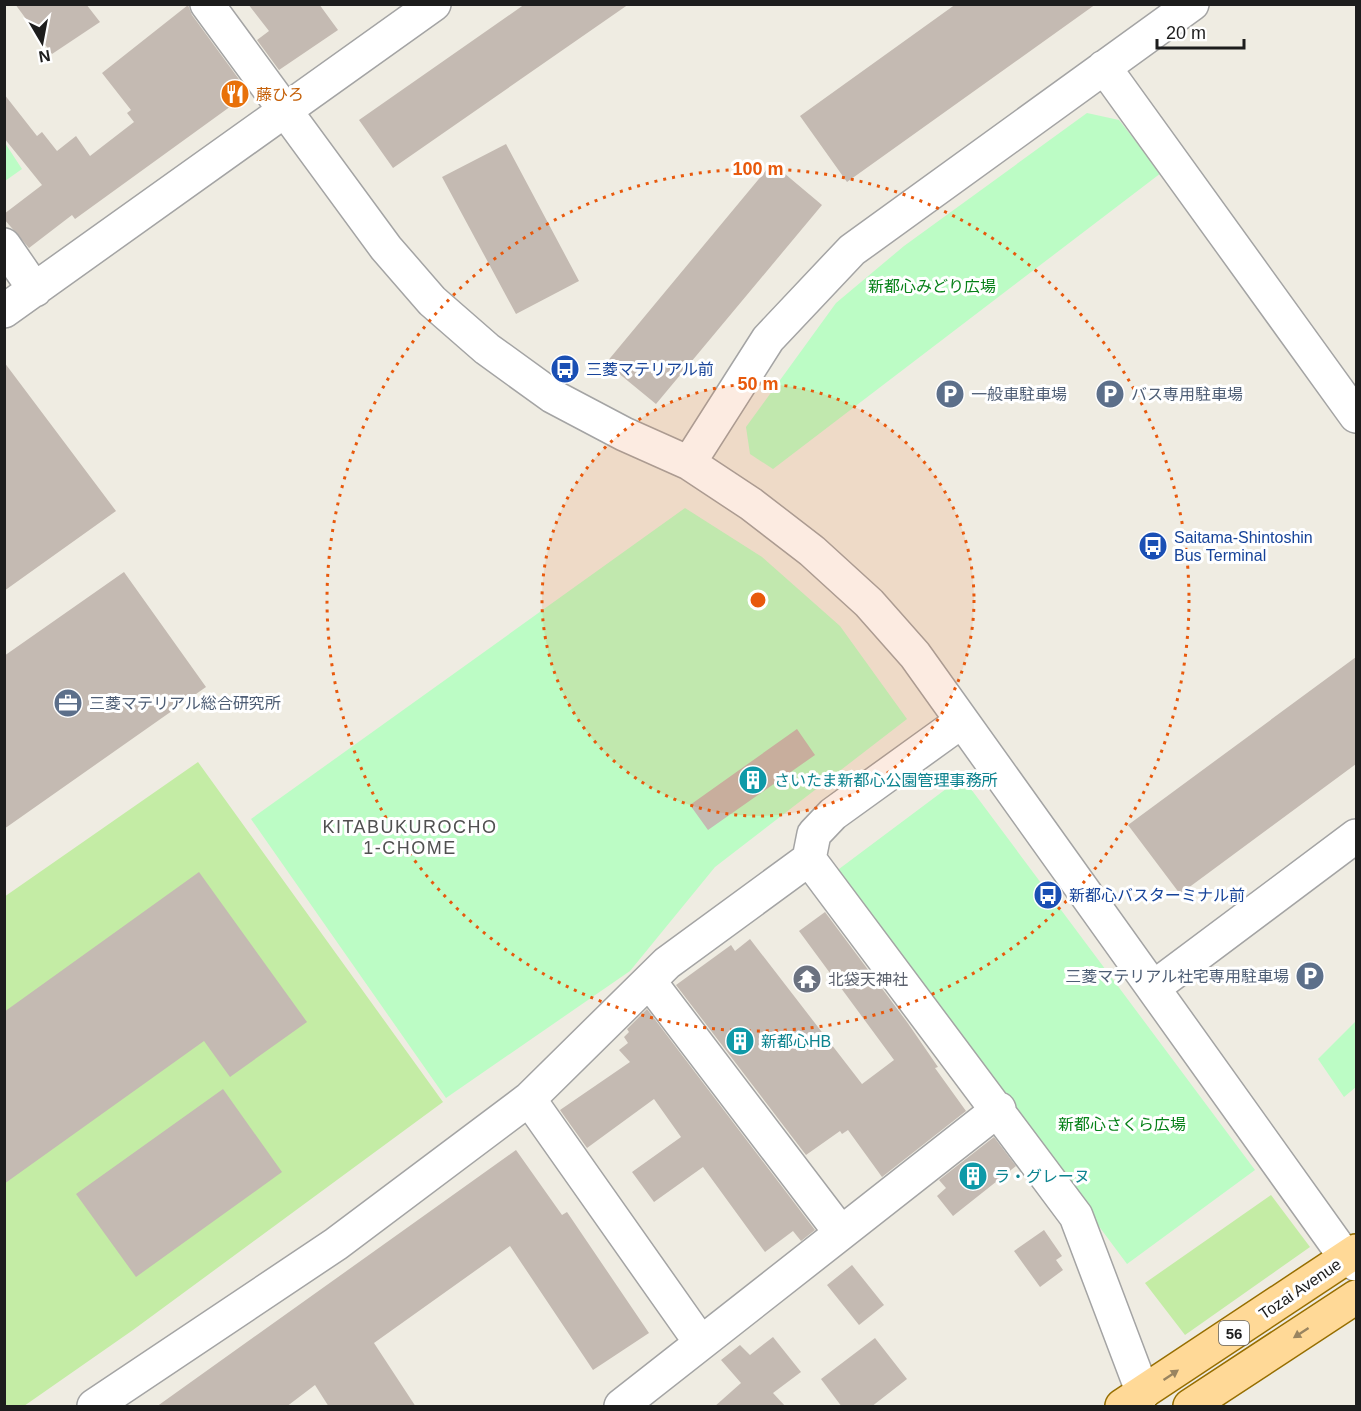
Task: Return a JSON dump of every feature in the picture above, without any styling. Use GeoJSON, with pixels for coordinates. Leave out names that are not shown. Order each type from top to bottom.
{"type":"FeatureCollection","features":[{"type":"Feature","properties":{"kind":"main road","name":"Tozai Avenue"},"geometry":{"type":"LineString","coordinates":[[1133,1400],[1353,1258]]}},
{"type":"Feature","properties":{"kind":"main road","name":"56"},"geometry":{"type":"LineString","coordinates":[[1190,1407],[1354,1302]]}},
{"type":"Feature","properties":{"kind":"street"},"geometry":{"type":"LineString","coordinates":[[207,4],[386,248],[432,300],[487,349],[552,396],[624,434],[688,463],[751,504],[813,551],[869,603],[915,655],[1153,988],[1353,1258],[1354,1302]]}},
{"type":"Feature","properties":{"kind":"street"},"geometry":{"type":"LineString","coordinates":[[4,311],[285,113],[434,4]]}},
{"type":"Feature","properties":{"kind":"street"},"geometry":{"type":"LineString","coordinates":[[688,463],[768,339],[852,250],[1192,4]]}},
{"type":"Feature","properties":{"kind":"street"},"geometry":{"type":"LineString","coordinates":[[1104,67],[1356,416]]}},
{"type":"Feature","properties":{"kind":"street"},"geometry":{"type":"LineString","coordinates":[[4,245],[35,290]]}},
{"type":"Feature","properties":{"kind":"street"},"geometry":{"type":"LineString","coordinates":[[94,1407],[336,1244],[530,1100],[667,963],[809,859],[814,834],[833,814],[962,721]]}},
{"type":"Feature","properties":{"kind":"street"},"geometry":{"type":"LineString","coordinates":[[1153,988],[1356,836]]}},
{"type":"Feature","properties":{"kind":"street"},"geometry":{"type":"LineString","coordinates":[[809,859],[999,1109],[1076,1215],[1133,1400]]}},
{"type":"Feature","properties":{"kind":"street"},"geometry":{"type":"LineString","coordinates":[[649,981],[841,1233]]}},
{"type":"Feature","properties":{"kind":"street"},"geometry":{"type":"LineString","coordinates":[[530,1100],[701,1343]]}},
{"type":"Feature","properties":{"kind":"street"},"geometry":{"type":"LineString","coordinates":[[621,1407],[999,1109]]}},
{"type":"Feature","properties":{"kind":"green space","name":"新都心みどり広場"},"geometry":{"type":"Polygon","coordinates":[[[1087,113],[1119,120],[1161,173],[773,469],[750,454],[746,427],[836,303],[904,246],[1087,113]]]}},
{"type":"Feature","properties":{"kind":"green space"},"geometry":{"type":"Polygon","coordinates":[[[5,143],[22,169],[4,181],[5,143]]]}},
{"type":"Feature","properties":{"kind":"green space"},"geometry":{"type":"Polygon","coordinates":[[[685,508],[762,557],[840,626],[907,719],[715,867],[630,971],[446,1098],[251,819],[685,508]]]}},
{"type":"Feature","properties":{"kind":"green space"},"geometry":{"type":"Polygon","coordinates":[[[198,762],[443,1102],[133,1330],[24,1406],[4,1406],[4,897],[198,762]]]}},
{"type":"Feature","properties":{"kind":"green space","name":"新都心さくら広場"},"geometry":{"type":"Polygon","coordinates":[[[962,777],[1255,1170],[1127,1264],[835,872],[962,777]]]}},
{"type":"Feature","properties":{"kind":"green space"},"geometry":{"type":"Polygon","coordinates":[[[1356,1021],[1356,1087],[1344,1097],[1318,1059],[1356,1021]]]}},
{"type":"Feature","properties":{"kind":"green space"},"geometry":{"type":"Polygon","coordinates":[[[1271,1195],[1310,1247],[1185,1335],[1145,1283],[1271,1195]]]}},
{"type":"Feature","properties":{"kind":"building"},"geometry":{"type":"Polygon","coordinates":[[[15,4],[86,4],[100,22],[52,54],[15,4]]]}},
{"type":"Feature","properties":{"kind":"building"},"geometry":{"type":"Polygon","coordinates":[[[248,4],[319,4],[338,30],[279,70],[257,40],[269,31],[248,4]]]}},
{"type":"Feature","properties":{"kind":"building"},"geometry":{"type":"Polygon","coordinates":[[[525,4],[629,4],[393,168],[359,120],[525,4]]]}},
{"type":"Feature","properties":{"kind":"building"},"geometry":{"type":"Polygon","coordinates":[[[956,4],[1096,4],[847,182],[800,116],[956,4]]]}},
{"type":"Feature","properties":{"kind":"building"},"geometry":{"type":"Polygon","coordinates":[[[188,5],[192,15],[249,93],[75,219],[72,215],[29,248],[4,219],[4,214],[42,185],[4,138],[4,94],[37,136],[42,132],[57,151],[76,136],[90,156],[134,122],[127,113],[131,110],[102,73],[188,5]]]}},
{"type":"Feature","properties":{"kind":"building"},"geometry":{"type":"Polygon","coordinates":[[[506,144],[579,281],[516,314],[442,177],[506,144]]]}},
{"type":"Feature","properties":{"kind":"building"},"geometry":{"type":"Polygon","coordinates":[[[772,163],[822,205],[656,404],[606,363],[772,163]]]}},
{"type":"Feature","properties":{"kind":"building"},"geometry":{"type":"Polygon","coordinates":[[[4,362],[116,511],[4,591],[4,362]]]}},
{"type":"Feature","properties":{"kind":"building"},"geometry":{"type":"Polygon","coordinates":[[[124,572],[206,687],[4,829],[4,656],[124,572]]]}},
{"type":"Feature","properties":{"kind":"building"},"geometry":{"type":"Polygon","coordinates":[[[1356,657],[1356,764],[1180,894],[1128,825],[1356,657]]]}},
{"type":"Feature","properties":{"kind":"building","name":"さいたま新都心公園管理事務所"},"geometry":{"type":"Polygon","coordinates":[[[797,729],[815,755],[708,830],[690,805],[797,729]]]}},
{"type":"Feature","properties":{"kind":"building"},"geometry":{"type":"Polygon","coordinates":[[[199,872],[307,1022],[230,1077],[204,1041],[4,1184],[4,1012],[199,872]]]}},
{"type":"Feature","properties":{"kind":"building"},"geometry":{"type":"Polygon","coordinates":[[[825,912],[907,1022],[938,1067],[935,1068],[966,1111],[882,1177],[848,1130],[842,1134],[840,1131],[806,1155],[676,985],[731,945],[735,951],[750,939],[862,1084],[894,1060],[799,931],[825,912]]]}},
{"type":"Feature","properties":{"kind":"building"},"geometry":{"type":"Polygon","coordinates":[[[647,1009],[815,1230],[801,1241],[793,1231],[765,1252],[703,1167],[654,1202],[632,1172],[681,1137],[654,1099],[587,1148],[560,1110],[630,1062],[619,1050],[628,1043],[624,1037],[629,1032],[627,1029],[647,1009]]]}},
{"type":"Feature","properties":{"kind":"building"},"geometry":{"type":"Polygon","coordinates":[[[223,1089],[282,1172],[136,1277],[76,1194],[223,1089]]]}},
{"type":"Feature","properties":{"kind":"building","name":"ラ・グレーヌ"},"geometry":{"type":"Polygon","coordinates":[[[994,1137],[1016,1166],[953,1216],[937,1196],[946,1188],[939,1180],[994,1137]]]}},
{"type":"Feature","properties":{"kind":"building"},"geometry":{"type":"Polygon","coordinates":[[[516,1150],[562,1215],[567,1212],[649,1333],[593,1370],[510,1246],[374,1343],[416,1407],[329,1407],[315,1385],[286,1407],[156,1407],[516,1150]]]}},
{"type":"Feature","properties":{"kind":"building"},"geometry":{"type":"Polygon","coordinates":[[[1044,1230],[1062,1256],[1056,1260],[1063,1270],[1040,1287],[1014,1251],[1044,1230]]]}},
{"type":"Feature","properties":{"kind":"building"},"geometry":{"type":"Polygon","coordinates":[[[852,1265],[884,1305],[859,1325],[827,1285],[852,1265]]]}},
{"type":"Feature","properties":{"kind":"building"},"geometry":{"type":"Polygon","coordinates":[[[773,1337],[801,1372],[773,1393],[786,1407],[714,1407],[741,1383],[721,1360],[740,1345],[750,1355],[773,1337]]]}},
{"type":"Feature","properties":{"kind":"building"},"geometry":{"type":"Polygon","coordinates":[[[875,1338],[907,1379],[871,1407],[842,1407],[821,1379],[875,1338]]]}},
{"type":"Feature","properties":{"kind":"place","name":"藤ひろ"},"geometry":{"type":"Point","coordinates":[235,94]}},
{"type":"Feature","properties":{"kind":"place","name":"三菱マテリアル前"},"geometry":{"type":"Point","coordinates":[565,369]}},
{"type":"Feature","properties":{"kind":"place","name":"一般車駐車場"},"geometry":{"type":"Point","coordinates":[950,394]}},
{"type":"Feature","properties":{"kind":"place","name":"バス専用駐車場"},"geometry":{"type":"Point","coordinates":[1110,394]}},
{"type":"Feature","properties":{"kind":"place","name":"Saitama-Shintoshin Bus Terminal"},"geometry":{"type":"Point","coordinates":[1153,546]}},
{"type":"Feature","properties":{"kind":"place","name":"三菱マテリアル総合研究所"},"geometry":{"type":"Point","coordinates":[68,703]}},
{"type":"Feature","properties":{"kind":"place","name":"さいたま新都心公園管理事務所"},"geometry":{"type":"Point","coordinates":[753,780]}},
{"type":"Feature","properties":{"kind":"place","name":"新都心バスターミナル前"},"geometry":{"type":"Point","coordinates":[1048,895]}},
{"type":"Feature","properties":{"kind":"place","name":"三菱マテリアル社宅専用駐車場"},"geometry":{"type":"Point","coordinates":[1310,976]}},
{"type":"Feature","properties":{"kind":"place","name":"北袋天神社"},"geometry":{"type":"Point","coordinates":[807,979]}},
{"type":"Feature","properties":{"kind":"place","name":"新都心HB"},"geometry":{"type":"Point","coordinates":[740,1041]}},
{"type":"Feature","properties":{"kind":"place","name":"ラ・グレーヌ"},"geometry":{"type":"Point","coordinates":[973,1176]}},
{"type":"Feature","properties":{"kind":"district","name":"KITABUKUROCHO 1-CHOME"},"geometry":{"type":"Point","coordinates":[410,837]}}]}
